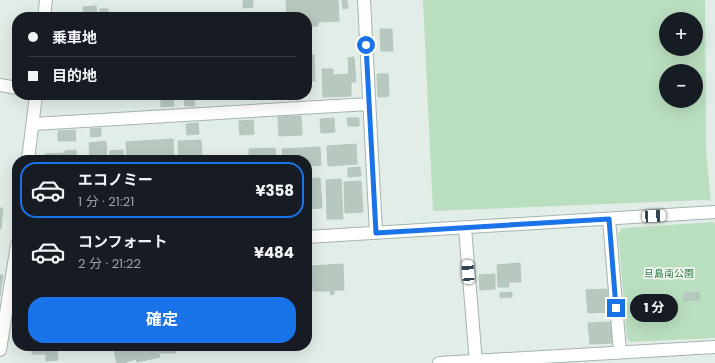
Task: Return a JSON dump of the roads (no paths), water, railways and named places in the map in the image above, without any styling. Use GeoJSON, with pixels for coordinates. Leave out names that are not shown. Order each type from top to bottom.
{"type":"FeatureCollection","features":[{"type":"Feature","properties":{"kind":"street"},"geometry":{"type":"LineString","coordinates":[[45,12],[46,0]]}},
{"type":"Feature","properties":{"kind":"street"},"geometry":{"type":"LineString","coordinates":[[364,0],[376,233]]}},
{"type":"Feature","properties":{"kind":"street"},"geometry":{"type":"LineString","coordinates":[[0,85],[12,87]]}},
{"type":"Feature","properties":{"kind":"street"},"geometry":{"type":"LineString","coordinates":[[29,155],[35,100]]}},
{"type":"Feature","properties":{"kind":"street"},"geometry":{"type":"LineString","coordinates":[[33,124],[369,104]]}},
{"type":"Feature","properties":{"kind":"street"},"geometry":{"type":"LineString","coordinates":[[312,237],[715,212]]}},
{"type":"Feature","properties":{"kind":"street"},"geometry":{"type":"LineString","coordinates":[[609,219],[620,352]]}},
{"type":"Feature","properties":{"kind":"street"},"geometry":{"type":"LineString","coordinates":[[465,228],[476,362]]}},
{"type":"Feature","properties":{"kind":"street"},"geometry":{"type":"LineString","coordinates":[[0,350],[12,281]]}},
{"type":"Feature","properties":{"kind":"street"},"geometry":{"type":"LineString","coordinates":[[439,363],[715,347]]}},
{"type":"Feature","properties":{"kind":"park label","name":"旦島南公園"},"geometry":{"type":"Point","coordinates":[669,273]}}]}
